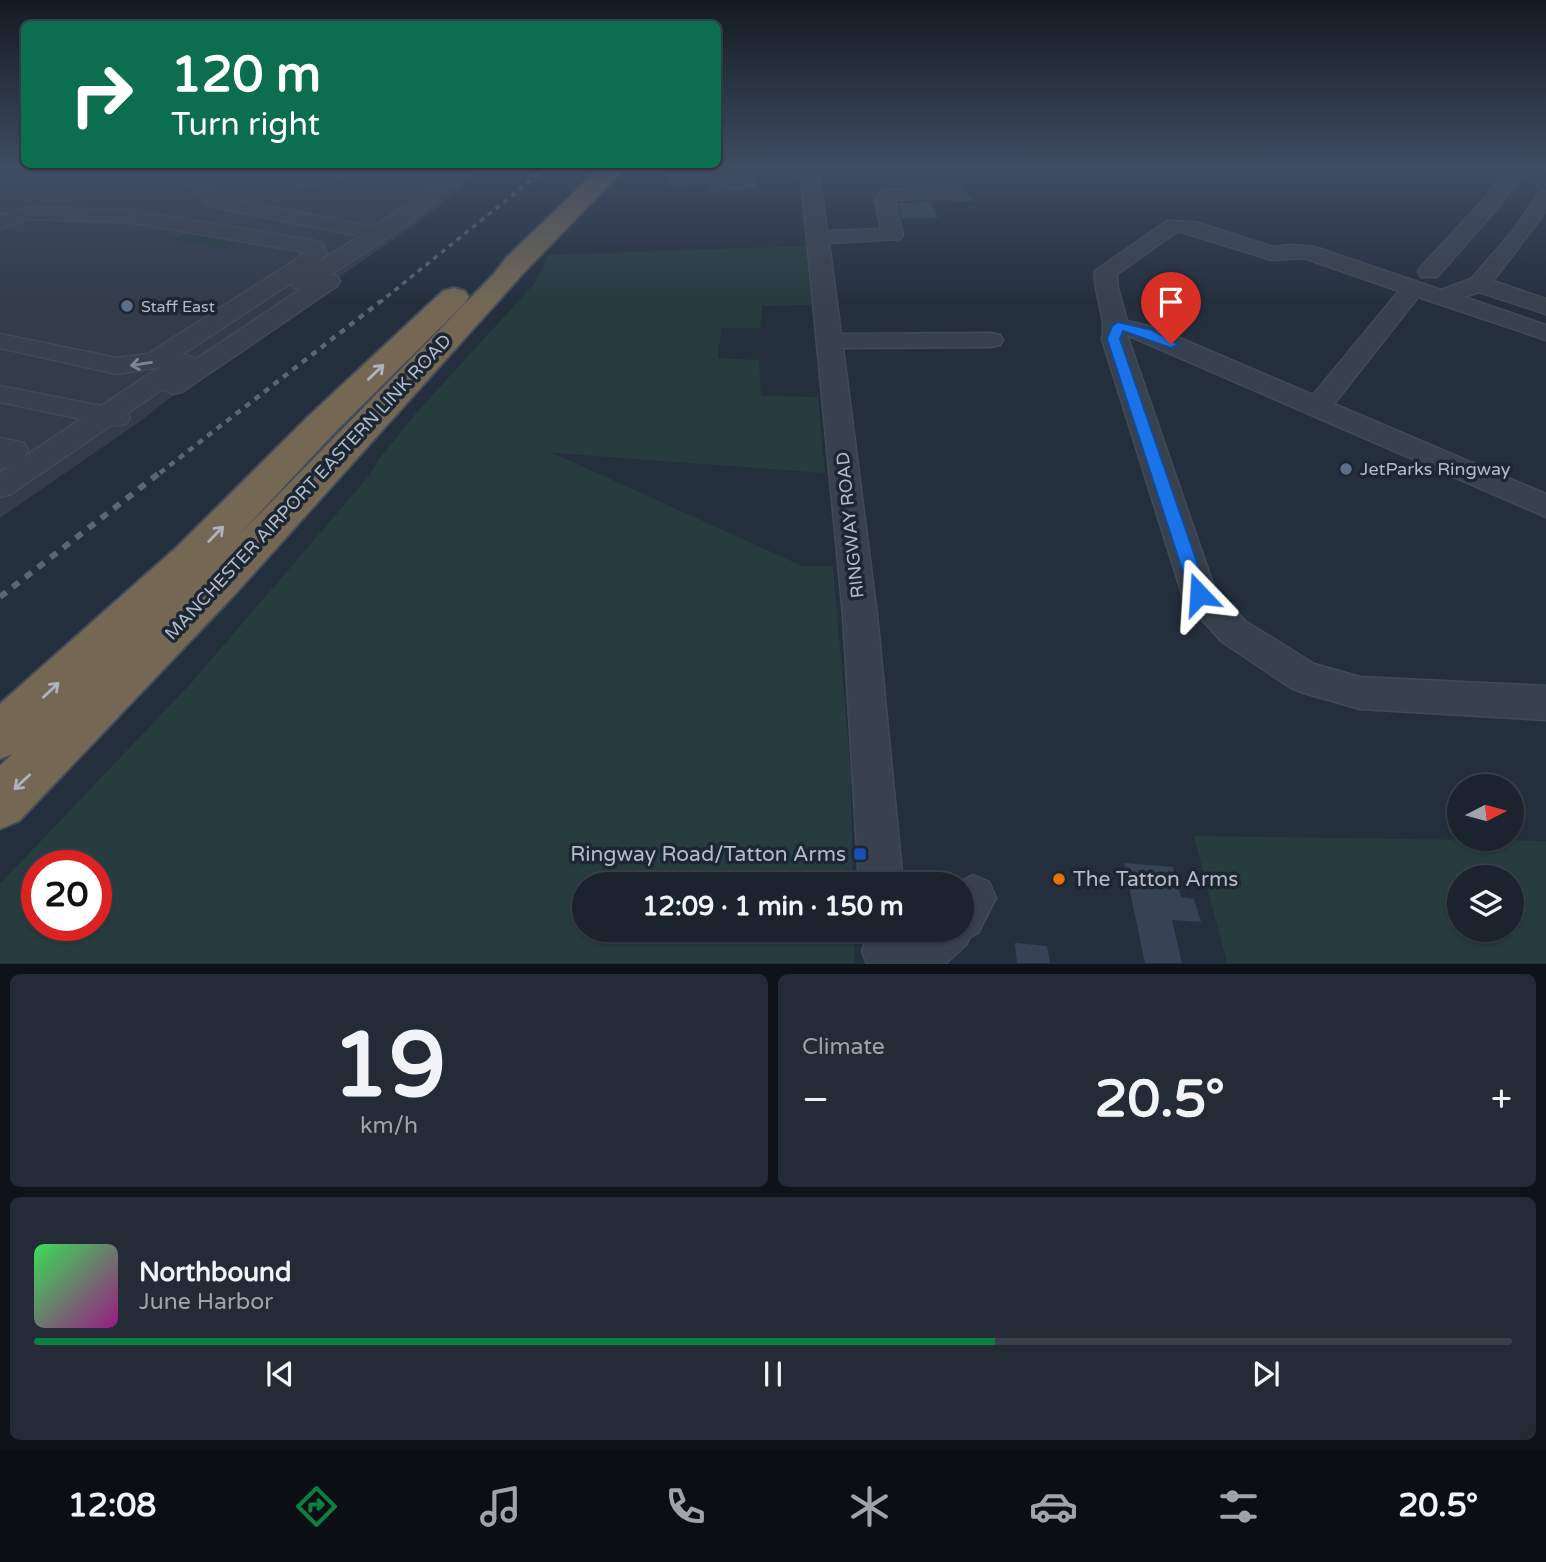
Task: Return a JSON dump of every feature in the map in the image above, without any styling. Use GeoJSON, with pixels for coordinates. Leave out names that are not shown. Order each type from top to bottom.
{"type":"FeatureCollection","features":[{"type":"Feature","properties":{"kind":"highway","name":"MANCHESTER AIRPORT EASTERN LINK ROAD"},"geometry":{"type":"LineString","coordinates":[[0,736],[193,557],[323,423],[545,213]]}},
{"type":"Feature","properties":{"kind":"highway","name":"MANCHESTER AIRPORT EASTERN LINK ROAD"},"geometry":{"type":"LineString","coordinates":[[0,803],[213,590],[503,281],[517,262],[567,213]]}},
{"type":"Feature","properties":{"kind":"street"},"geometry":{"type":"LineString","coordinates":[[0,223],[16,215],[28,213],[128,216],[309,245],[314,247],[316,253],[302,266],[155,361],[117,366],[0,341]]}},
{"type":"Feature","properties":{"kind":"street"},"geometry":{"type":"LineString","coordinates":[[272,213],[376,233]]}},
{"type":"Feature","properties":{"kind":"street"},"geometry":{"type":"LineString","coordinates":[[0,487],[404,213]]}},
{"type":"Feature","properties":{"kind":"street"},"geometry":{"type":"LineString","coordinates":[[0,394],[124,420],[426,213]]}},
{"type":"Feature","properties":{"kind":"street","name":"RINGWAY ROAD"},"geometry":{"type":"LineString","coordinates":[[814,213],[875,779],[880,872]]}},
{"type":"Feature","properties":{"kind":"street"},"geometry":{"type":"LineString","coordinates":[[817,237],[893,235],[888,213]]}},
{"type":"Feature","properties":{"kind":"street"},"geometry":{"type":"LineString","coordinates":[[1317,407],[1421,280],[1482,213]]}},
{"type":"Feature","properties":{"kind":"street"},"geometry":{"type":"LineString","coordinates":[[1441,298],[1479,284],[1520,235],[1530,213]]}},
{"type":"Feature","properties":{"kind":"street"},"geometry":{"type":"LineString","coordinates":[[1546,333],[1441,298],[1421,280],[1307,252],[1272,254],[1188,226],[1174,225],[1106,271],[1104,281],[1118,326],[1114,339],[1199,594],[1233,631],[1304,677],[1360,693],[1546,702]]}},
{"type":"Feature","properties":{"kind":"street"},"geometry":{"type":"LineString","coordinates":[[1520,235],[1546,243]]}},
{"type":"Feature","properties":{"kind":"street"},"geometry":{"type":"LineString","coordinates":[[1479,284],[1546,307]]}},
{"type":"Feature","properties":{"kind":"street"},"geometry":{"type":"LineString","coordinates":[[1118,326],[1147,333],[1546,506]]}},
{"type":"Feature","properties":{"kind":"street"},"geometry":{"type":"LineString","coordinates":[[830,341],[991,340]]}},
{"type":"Feature","properties":{"kind":"street"},"geometry":{"type":"LineString","coordinates":[[0,447],[14,450],[0,459]]}},
{"type":"Feature","properties":{"kind":"street"},"geometry":{"type":"LineString","coordinates":[[898,953],[917,942]]}},
{"type":"Feature","properties":{"kind":"shaded area","name":"Staff East"},"geometry":{"type":"Polygon","coordinates":[[[0,213],[430,213],[231,352],[135,425],[0,518],[0,213]]]}},
{"type":"Feature","properties":{"kind":"green space"},"geometry":{"type":"Polygon","coordinates":[[[190,230],[242,239],[226,249],[173,240],[190,230]]]}},
{"type":"Feature","properties":{"kind":"green space"},"geometry":{"type":"Polygon","coordinates":[[[806,246],[811,305],[762,306],[760,328],[721,328],[718,358],[759,360],[761,396],[818,397],[825,473],[553,453],[802,566],[833,566],[850,764],[853,872],[572,872],[572,942],[854,942],[855,963],[0,963],[0,884],[21,862],[21,941],[112,941],[112,850],[32,850],[193,681],[369,476],[379,459],[417,412],[535,283],[549,255],[806,246]]]}},
{"type":"Feature","properties":{"kind":"green space"},"geometry":{"type":"Polygon","coordinates":[[[1194,836],[1447,840],[1447,851],[1524,851],[1524,841],[1546,841],[1546,963],[1227,963],[1194,836]]]}},
{"type":"Feature","properties":{"kind":"building"},"geometry":{"type":"Polygon","coordinates":[[[900,213],[936,213],[938,218],[902,219],[900,213]]]}},
{"type":"Feature","properties":{"kind":"building"},"geometry":{"type":"Polygon","coordinates":[[[1124,863],[1173,867],[1181,897],[1194,899],[1201,922],[1172,920],[1182,963],[1145,963],[1124,863]]]}},
{"type":"Feature","properties":{"kind":"building"},"geometry":{"type":"Polygon","coordinates":[[[1015,943],[1047,946],[1050,963],[1017,963],[1015,943]]]}},
{"type":"Feature","properties":{"kind":"railway"},"geometry":{"type":"LineString","coordinates":[[379,303],[490,213]]}},
{"type":"Feature","properties":{"kind":"railway"},"geometry":{"type":"LineString","coordinates":[[160,473],[381,301]]}},
{"type":"Feature","properties":{"kind":"railway"},"geometry":{"type":"LineString","coordinates":[[0,597],[162,471]]}},
{"type":"Feature","properties":{"kind":"place","name":"Staff East"},"geometry":{"type":"Point","coordinates":[127,306]}},
{"type":"Feature","properties":{"kind":"place","name":"JetParks Ringway"},"geometry":{"type":"Point","coordinates":[1346,469]}},
{"type":"Feature","properties":{"kind":"place","name":"Ringway Road/Tatton Arms"},"geometry":{"type":"Point","coordinates":[860,854]}},
{"type":"Feature","properties":{"kind":"place","name":"The Tatton Arms"},"geometry":{"type":"Point","coordinates":[1059,879]}},
{"type":"Feature","properties":{"kind":"route"},"geometry":{"type":"LineString","coordinates":[[1171,344],[1147,333],[1118,326],[1114,339],[1199,594]]}}]}
